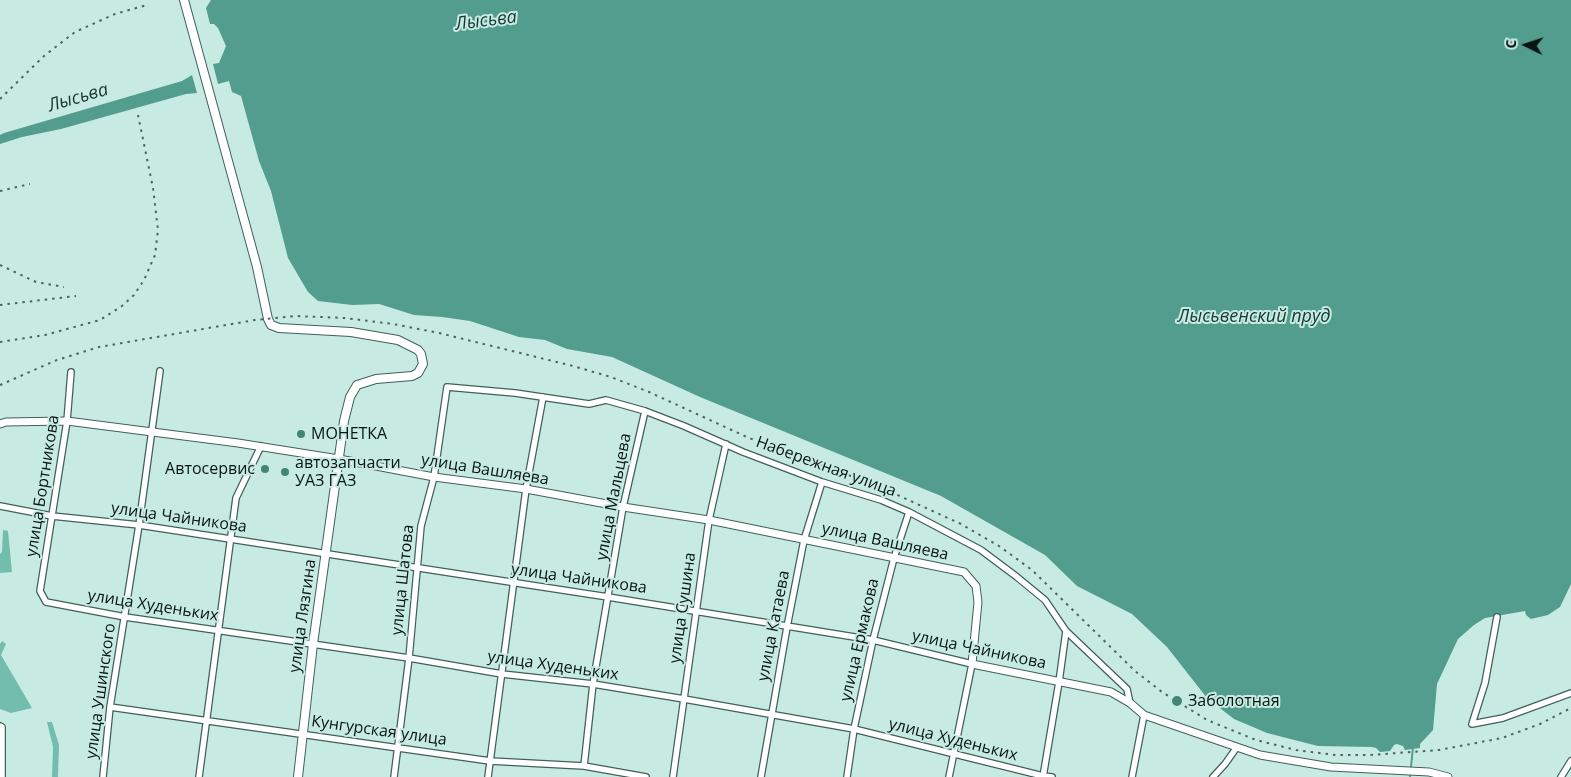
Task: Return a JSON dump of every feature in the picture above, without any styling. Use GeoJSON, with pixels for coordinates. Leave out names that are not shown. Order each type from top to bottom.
{"type":"FeatureCollection","features":[{"type":"Feature","properties":{"kind":"main road","name":"улица Лязгина"},"geometry":{"type":"LineString","coordinates":[[184,0],[250,240],[271,325],[278,328],[351,332],[405,342],[418,350],[423,364],[418,373],[412,376],[376,379],[357,385],[350,397],[344,421],[313,644],[298,777]]}},
{"type":"Feature","properties":{"kind":"street","name":"улица Ушинского"},"geometry":{"type":"LineString","coordinates":[[103,777],[110,707],[139,526],[160,371]]}},
{"type":"Feature","properties":{"kind":"street","name":"улица Бортникова"},"geometry":{"type":"LineString","coordinates":[[46,602],[40,591],[67,421],[71,372]]}},
{"type":"Feature","properties":{"kind":"street","name":"Набережная улица"},"geometry":{"type":"LineString","coordinates":[[447,387],[515,393],[589,404],[606,400],[645,411],[743,452],[822,482],[881,500],[909,512],[981,550],[1017,576],[1045,600],[1066,631],[1127,690],[1130,704]]}},
{"type":"Feature","properties":{"kind":"street","name":"улица Шатова"},"geometry":{"type":"LineString","coordinates":[[394,777],[409,658],[421,526],[434,477],[447,387]]}},
{"type":"Feature","properties":{"kind":"street"},"geometry":{"type":"LineString","coordinates":[[488,777],[526,489],[543,397]]}},
{"type":"Feature","properties":{"kind":"street","name":"улица Мальцева"},"geometry":{"type":"LineString","coordinates":[[584,766],[593,684],[623,507],[645,411]]}},
{"type":"Feature","properties":{"kind":"street","name":"улица Вашляева"},"geometry":{"type":"LineString","coordinates":[[0,424],[6,422],[67,421],[261,446],[434,477],[526,489],[623,507],[709,520],[964,572],[976,586],[978,602],[972,664]]}},
{"type":"Feature","properties":{"kind":"street","name":"улица Сушина"},"geometry":{"type":"LineString","coordinates":[[673,777],[709,520],[726,444]]}},
{"type":"Feature","properties":{"kind":"street"},"geometry":{"type":"LineString","coordinates":[[199,777],[205,719],[236,498],[261,446]]}},
{"type":"Feature","properties":{"kind":"street","name":"улица Катаева"},"geometry":{"type":"LineString","coordinates":[[761,777],[786,627],[804,540],[822,482]]}},
{"type":"Feature","properties":{"kind":"street","name":"улица Чайникова"},"geometry":{"type":"LineString","coordinates":[[0,506],[52,516],[230,539],[608,596],[873,640],[972,664],[1111,692],[1144,715],[1260,755],[1331,767],[1429,772],[1448,777]]}},
{"type":"Feature","properties":{"kind":"street","name":"улица Ермакова"},"geometry":{"type":"LineString","coordinates":[[847,777],[854,729],[873,640],[894,558],[909,512]]}},
{"type":"Feature","properties":{"kind":"street","name":"улица Худеньких"},"geometry":{"type":"LineString","coordinates":[[46,602],[125,617],[217,631],[409,658],[502,674],[593,684],[684,699],[854,729],[1043,777],[1052,777]]}},
{"type":"Feature","properties":{"kind":"street"},"geometry":{"type":"LineString","coordinates":[[1497,617],[1485,683],[1472,724],[1503,718],[1571,693]]}},
{"type":"Feature","properties":{"kind":"street"},"geometry":{"type":"LineString","coordinates":[[1043,777],[1060,682],[1066,631]]}},
{"type":"Feature","properties":{"kind":"street"},"geometry":{"type":"LineString","coordinates":[[949,777],[972,664]]}},
{"type":"Feature","properties":{"kind":"street","name":"Кунгурская улица"},"geometry":{"type":"LineString","coordinates":[[110,707],[205,719],[302,735],[398,746],[490,761],[584,766],[646,777]]}},
{"type":"Feature","properties":{"kind":"street"},"geometry":{"type":"LineString","coordinates":[[1132,777],[1144,715]]}},
{"type":"Feature","properties":{"kind":"street"},"geometry":{"type":"LineString","coordinates":[[1,726],[2,777]]}},
{"type":"Feature","properties":{"kind":"street"},"geometry":{"type":"LineString","coordinates":[[1213,777],[1237,747]]}},
{"type":"Feature","properties":{"kind":"street"},"geometry":{"type":"LineString","coordinates":[[1562,777],[1571,761]]}},
{"type":"Feature","properties":{"kind":"shaded area"},"geometry":{"type":"Polygon","coordinates":[[[3,530],[8,531],[12,572],[0,573],[0,554],[2,552],[3,530]]]}},
{"type":"Feature","properties":{"kind":"shaded area"},"geometry":{"type":"Polygon","coordinates":[[[2,641],[6,644],[1,655],[32,708],[11,713],[0,709],[0,644],[2,641]]]}},
{"type":"Feature","properties":{"kind":"shaded area"},"geometry":{"type":"Polygon","coordinates":[[[47,722],[52,722],[59,745],[58,777],[52,777],[53,747],[47,722]]]}},
{"type":"Feature","properties":{"kind":"water","name":"Лысьвенский пруд"},"geometry":{"type":"Polygon","coordinates":[[[211,0],[1571,0],[1571,584],[1560,607],[1548,615],[1531,619],[1526,615],[1525,611],[1485,618],[1458,639],[1437,684],[1433,730],[1420,744],[1420,748],[1405,750],[1403,746],[1397,744],[1390,751],[1380,752],[1372,747],[1318,746],[1267,733],[1234,719],[1207,698],[1167,647],[1132,614],[1077,586],[1045,555],[941,496],[700,397],[612,357],[567,349],[545,340],[519,337],[470,321],[414,315],[379,304],[352,305],[318,301],[308,292],[288,258],[271,191],[259,161],[241,96],[232,92],[229,81],[218,84],[213,64],[219,63],[226,46],[218,28],[214,24],[210,24],[206,8],[211,0]]]}},
{"type":"Feature","properties":{"kind":"water"},"geometry":{"type":"Polygon","coordinates":[[[192,75],[197,93],[186,94],[0,144],[0,135],[4,133],[182,81],[192,75]]]}},
{"type":"Feature","properties":{"kind":"waterway"},"geometry":{"type":"LineString","coordinates":[[1410,777],[1413,747]]}},
{"type":"Feature","properties":{"kind":"railway"},"geometry":{"type":"LineString","coordinates":[[0,99],[44,56],[75,32],[115,14],[147,5]]}},
{"type":"Feature","properties":{"kind":"railway"},"geometry":{"type":"LineString","coordinates":[[0,342],[45,335],[100,320],[122,306],[134,295],[144,280],[155,255],[158,230],[153,188],[138,115]]}},
{"type":"Feature","properties":{"kind":"railway"},"geometry":{"type":"LineString","coordinates":[[0,191],[30,184]]}},
{"type":"Feature","properties":{"kind":"railway"},"geometry":{"type":"LineString","coordinates":[[0,265],[36,282],[64,287]]}},
{"type":"Feature","properties":{"kind":"railway"},"geometry":{"type":"LineString","coordinates":[[0,305],[76,296]]}},
{"type":"Feature","properties":{"kind":"railway"},"geometry":{"type":"LineString","coordinates":[[0,385],[57,360],[99,347],[255,320],[295,316],[345,318],[393,324],[439,333],[611,377],[649,392],[749,438],[880,487],[961,524],[999,546],[1032,570],[1135,671],[1162,692],[1207,720],[1256,740],[1296,750],[1335,755],[1370,755],[1439,750],[1502,738],[1540,724],[1571,708]]}},
{"type":"Feature","properties":{"kind":"place","name":"МОНЕТКА"},"geometry":{"type":"Point","coordinates":[301,434]}},
{"type":"Feature","properties":{"kind":"place","name":"Автосервис"},"geometry":{"type":"Point","coordinates":[265,469]}},
{"type":"Feature","properties":{"kind":"place","name":"автозапчасти УАЗ ГАЗ"},"geometry":{"type":"Point","coordinates":[285,472]}},
{"type":"Feature","properties":{"kind":"place","name":"Заболотная"},"geometry":{"type":"Point","coordinates":[1177,701]}},
{"type":"Feature","properties":{"kind":"water label","name":"Лысьва"},"geometry":{"type":"Point","coordinates":[486,21]}},
{"type":"Feature","properties":{"kind":"water label","name":"Лысьва"},"geometry":{"type":"Point","coordinates":[78,98]}}]}
